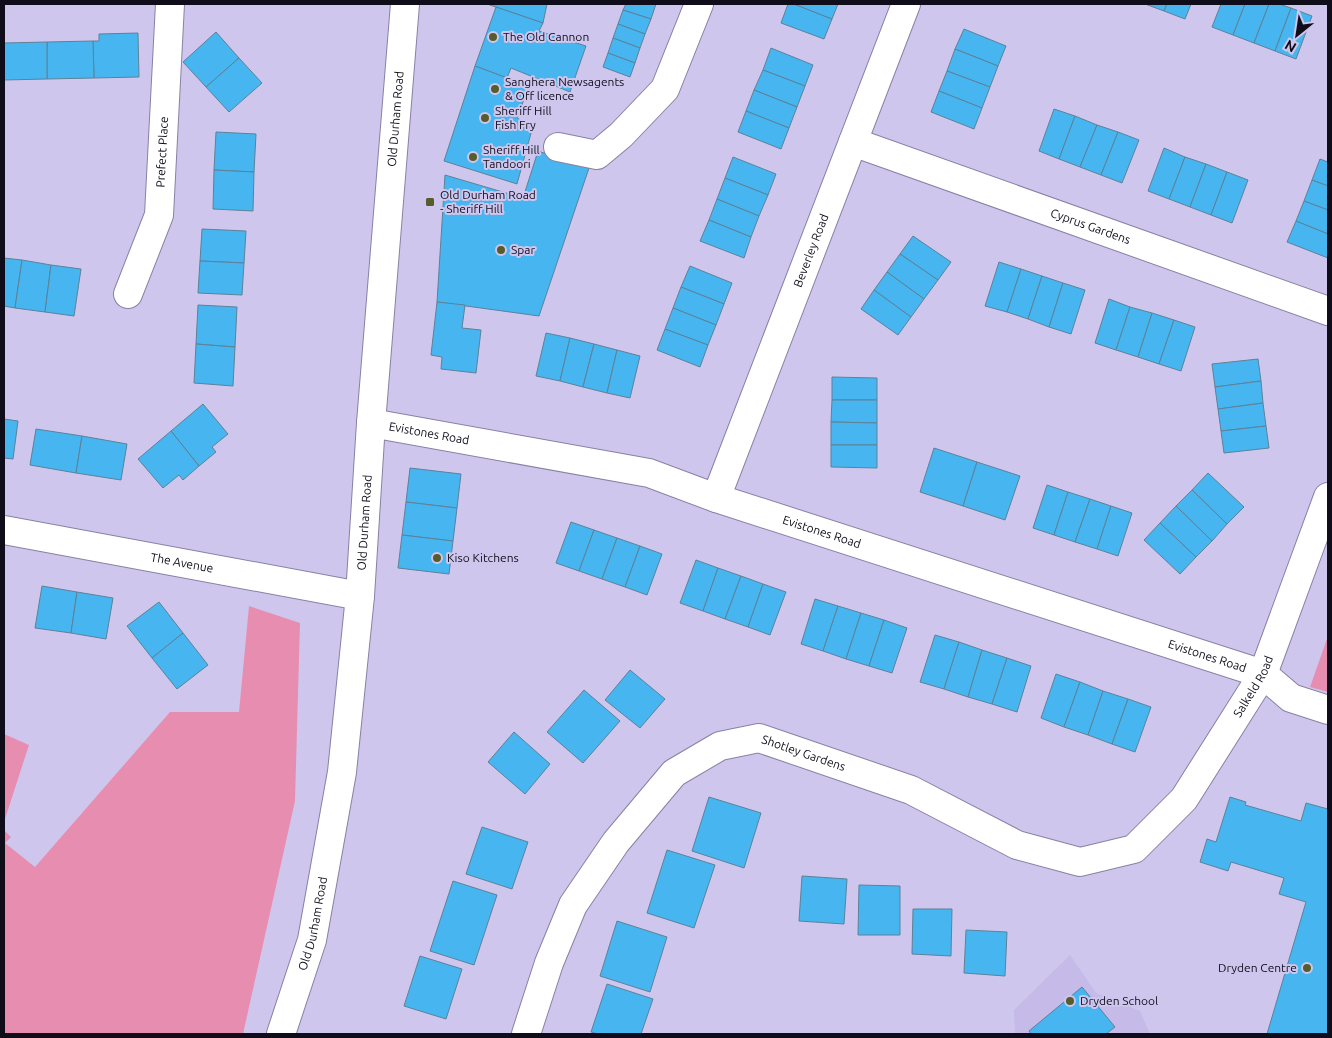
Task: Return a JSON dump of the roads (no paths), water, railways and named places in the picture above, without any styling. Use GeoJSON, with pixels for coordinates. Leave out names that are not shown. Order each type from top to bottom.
{"type":"FeatureCollection","features":[{"type":"Feature","properties":{"kind":"street","name":"Prefect Place"},"geometry":{"type":"LineString","coordinates":[[128,294],[159,215],[170,4]]}},
{"type":"Feature","properties":{"kind":"street","name":"Old Durham Road"},"geometry":{"type":"LineString","coordinates":[[282,1034],[312,940],[342,772],[360,596],[371,423],[405,4]]}},
{"type":"Feature","properties":{"kind":"street"},"geometry":{"type":"LineString","coordinates":[[558,147],[597,155],[621,135],[665,89],[699,4]]}},
{"type":"Feature","properties":{"kind":"street","name":"Beverley Road"},"geometry":{"type":"LineString","coordinates":[[716,498],[906,4]]}},
{"type":"Feature","properties":{"kind":"street","name":"Cyprus Gardens"},"geometry":{"type":"LineString","coordinates":[[853,142],[1328,311]]}},
{"type":"Feature","properties":{"kind":"street","name":"Evistones Road"},"geometry":{"type":"LineString","coordinates":[[371,423],[649,473],[716,498],[1263,674]]}},
{"type":"Feature","properties":{"kind":"street","name":"Salkeld Road"},"geometry":{"type":"LineString","coordinates":[[1134,849],[1184,799],[1263,674],[1328,497]]}},
{"type":"Feature","properties":{"kind":"street","name":"The Avenue"},"geometry":{"type":"LineString","coordinates":[[4,530],[360,596]]}},
{"type":"Feature","properties":{"kind":"street"},"geometry":{"type":"LineString","coordinates":[[1263,674],[1291,698],[1328,710]]}},
{"type":"Feature","properties":{"kind":"street","name":"Shotley Gardens"},"geometry":{"type":"LineString","coordinates":[[526,1034],[549,963],[573,905],[616,842],[674,773],[720,746],[759,738],[911,790],[1017,845],[1080,862],[1134,849]]}},
{"type":"Feature","properties":{"kind":"place","name":"The Old Cannon"},"geometry":{"type":"Point","coordinates":[493,37]}},
{"type":"Feature","properties":{"kind":"place","name":"Sanghera Newsagents & Off licence"},"geometry":{"type":"Point","coordinates":[495,89]}},
{"type":"Feature","properties":{"kind":"place","name":"Sheriff Hill Fish Fry"},"geometry":{"type":"Point","coordinates":[485,118]}},
{"type":"Feature","properties":{"kind":"place","name":"Sheriff Hill Tandoori"},"geometry":{"type":"Point","coordinates":[473,157]}},
{"type":"Feature","properties":{"kind":"place","name":"Old Durham Road - Sheriff Hill"},"geometry":{"type":"Point","coordinates":[430,202]}},
{"type":"Feature","properties":{"kind":"place","name":"Spar"},"geometry":{"type":"Point","coordinates":[501,250]}},
{"type":"Feature","properties":{"kind":"place","name":"Kiso Kitchens"},"geometry":{"type":"Point","coordinates":[437,558]}},
{"type":"Feature","properties":{"kind":"place","name":"Dryden Centre"},"geometry":{"type":"Point","coordinates":[1307,968]}},
{"type":"Feature","properties":{"kind":"place","name":"Dryden School"},"geometry":{"type":"Point","coordinates":[1070,1001]}}]}
